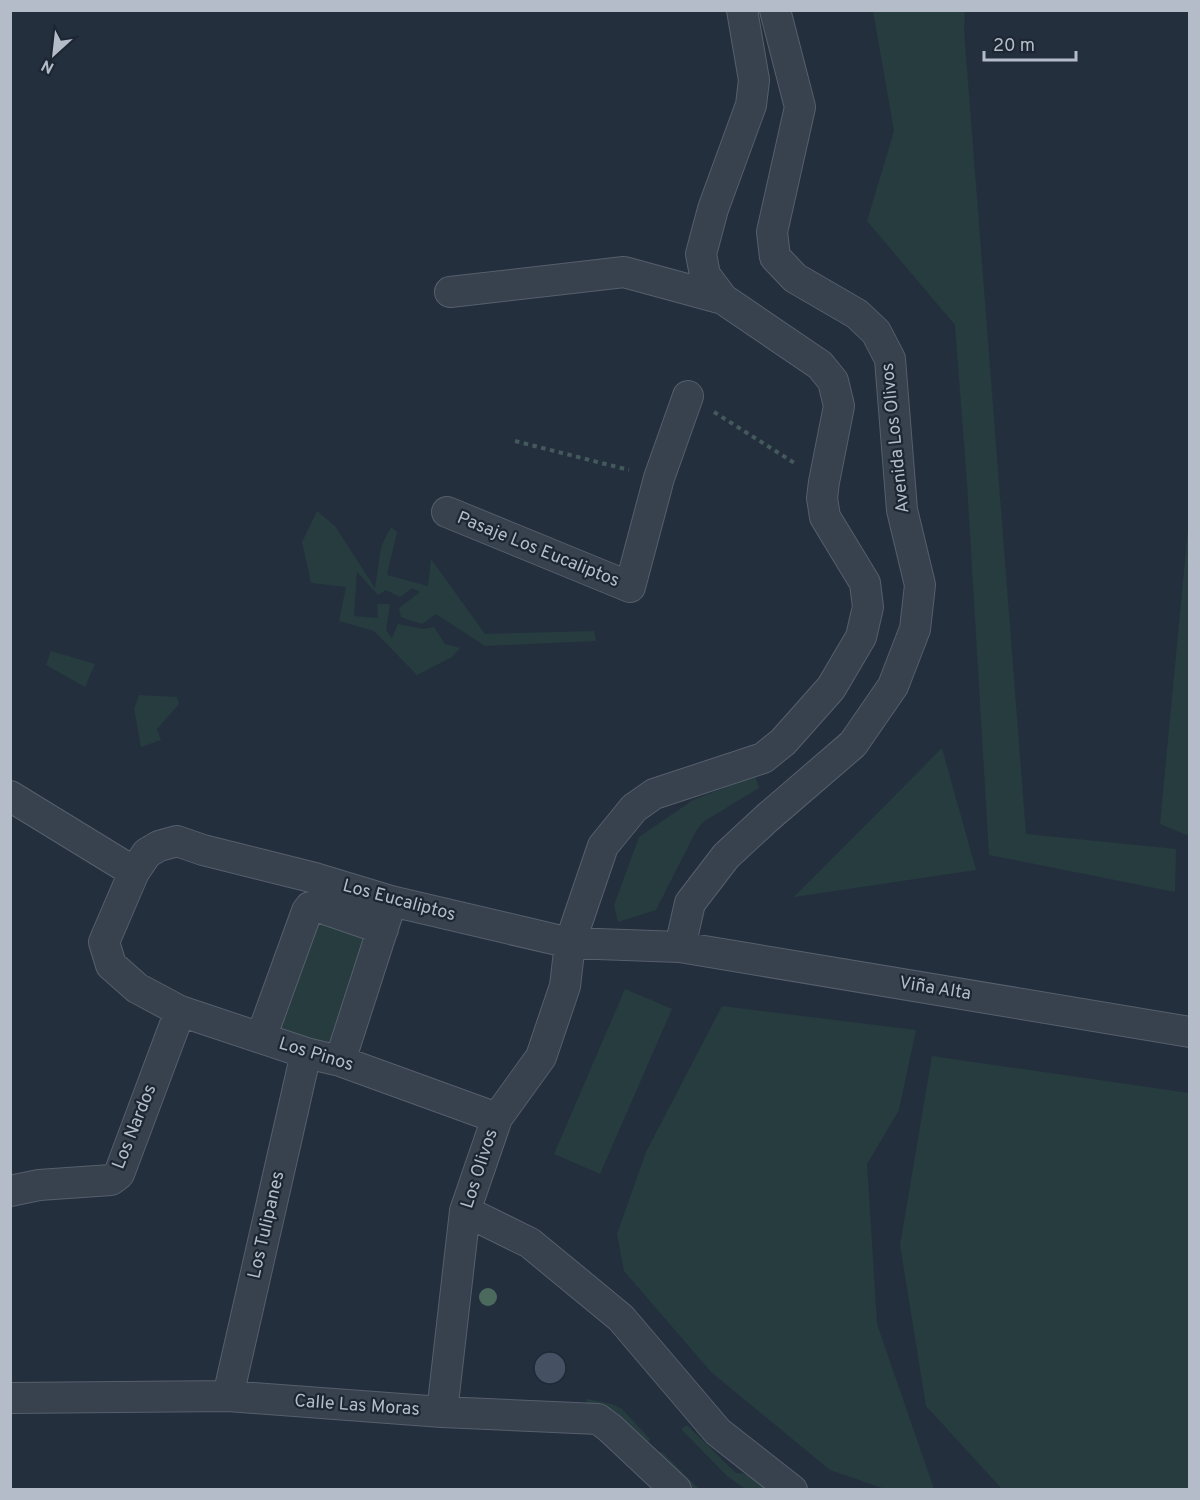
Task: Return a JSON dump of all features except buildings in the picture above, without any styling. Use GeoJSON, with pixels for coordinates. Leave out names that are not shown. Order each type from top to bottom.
{"type":"FeatureCollection","features":[{"type":"Feature","properties":{"kind":"street"},"geometry":{"type":"LineString","coordinates":[[723,300],[705,275],[701,254],[713,209],[751,105],[754,80],[742,10]]}},
{"type":"Feature","properties":{"kind":"street","name":"Avenida Los Olivos"},"geometry":{"type":"LineString","coordinates":[[680,947],[690,903],[726,856],[853,744],[893,686],[915,629],[920,585],[902,510],[891,359],[876,332],[857,314],[795,278],[775,257],[772,232],[800,107],[775,10]]}},
{"type":"Feature","properties":{"kind":"street"},"geometry":{"type":"LineString","coordinates":[[450,292],[624,272],[723,300]]}},
{"type":"Feature","properties":{"kind":"street","name":"Los Olivos"},"geometry":{"type":"LineString","coordinates":[[442,1413],[465,1211],[497,1119],[541,1056],[565,986],[570,943],[603,846],[634,808],[654,794],[763,758],[783,742],[831,688],[861,636],[868,607],[865,583],[825,517],[822,498],[839,406],[833,381],[820,364],[723,300]]}},
{"type":"Feature","properties":{"kind":"street"},"geometry":{"type":"LineString","coordinates":[[659,478],[688,396]]}},
{"type":"Feature","properties":{"kind":"street","name":"Pasaje Los Eucaliptos"},"geometry":{"type":"LineString","coordinates":[[447,512],[630,587],[659,478]]}},
{"type":"Feature","properties":{"kind":"street"},"geometry":{"type":"LineString","coordinates":[[10,796],[134,872]]}},
{"type":"Feature","properties":{"kind":"street","name":"Los Eucaliptos"},"geometry":{"type":"LineString","coordinates":[[137,988],[111,965],[104,942],[134,872],[147,853],[159,846],[177,841],[391,901],[570,943],[680,947]]}},
{"type":"Feature","properties":{"kind":"street"},"geometry":{"type":"LineString","coordinates":[[340,1061],[391,901]]}},
{"type":"Feature","properties":{"kind":"street"},"geometry":{"type":"LineString","coordinates":[[261,1038],[310,907],[316,906],[383,929]]}},
{"type":"Feature","properties":{"kind":"street","name":"Viña Alta"},"geometry":{"type":"LineString","coordinates":[[680,947],[1190,1032]]}},
{"type":"Feature","properties":{"kind":"street","name":"Los Pinos"},"geometry":{"type":"LineString","coordinates":[[137,988],[180,1011],[306,1053],[340,1061],[497,1119]]}},
{"type":"Feature","properties":{"kind":"street","name":"Los Nardos"},"geometry":{"type":"LineString","coordinates":[[10,1191],[39,1185],[111,1180],[119,1174],[180,1011]]}},
{"type":"Feature","properties":{"kind":"street","name":"Los Tulipanes"},"geometry":{"type":"LineString","coordinates":[[228,1396],[306,1053]]}},
{"type":"Feature","properties":{"kind":"street"},"geometry":{"type":"LineString","coordinates":[[465,1211],[530,1243],[621,1318],[718,1432],[792,1490]]}},
{"type":"Feature","properties":{"kind":"street","name":"Calle Las Moras"},"geometry":{"type":"LineString","coordinates":[[10,1398],[228,1396],[442,1413],[598,1419],[676,1490]]}},
{"type":"Feature","properties":{"kind":"path"},"geometry":{"type":"LineString","coordinates":[[688,396],[824,482]]}},
{"type":"Feature","properties":{"kind":"path"},"geometry":{"type":"LineString","coordinates":[[515,441],[659,478]]}},
{"type":"Feature","properties":{"kind":"green space"},"geometry":{"type":"Polygon","coordinates":[[[873,11],[965,11],[964,30],[1026,834],[1176,849],[1175,892],[989,855],[967,483],[955,325],[867,221],[894,131],[873,11]]]}},
{"type":"Feature","properties":{"kind":"green space"},"geometry":{"type":"Polygon","coordinates":[[[317,511],[335,526],[375,588],[381,547],[391,527],[397,532],[387,575],[428,586],[431,559],[485,634],[594,631],[596,641],[485,646],[436,614],[422,624],[401,617],[399,608],[420,592],[412,588],[400,597],[386,590],[378,595],[357,572],[354,616],[378,618],[377,604],[390,604],[386,630],[392,638],[398,624],[423,629],[434,627],[445,644],[460,648],[452,657],[417,675],[374,631],[339,621],[346,587],[311,583],[302,542],[317,511]]]}},
{"type":"Feature","properties":{"kind":"green space"},"geometry":{"type":"Polygon","coordinates":[[[1189,518],[1190,836],[1160,824],[1189,518]]]}},
{"type":"Feature","properties":{"kind":"green space"},"geometry":{"type":"Polygon","coordinates":[[[51,651],[95,664],[85,687],[46,665],[51,651]]]}},
{"type":"Feature","properties":{"kind":"green space"},"geometry":{"type":"Polygon","coordinates":[[[139,695],[177,697],[179,704],[157,729],[161,740],[141,747],[134,709],[139,695]]]}},
{"type":"Feature","properties":{"kind":"green space"},"geometry":{"type":"Polygon","coordinates":[[[942,748],[976,870],[794,897],[942,748]]]}},
{"type":"Feature","properties":{"kind":"green space"},"geometry":{"type":"Polygon","coordinates":[[[755,776],[759,788],[703,822],[696,831],[656,910],[618,922],[614,905],[639,837],[693,800],[755,776]]]}},
{"type":"Feature","properties":{"kind":"green space"},"geometry":{"type":"Polygon","coordinates":[[[313,913],[368,930],[331,1048],[277,1031],[313,913]]]}},
{"type":"Feature","properties":{"kind":"green space"},"geometry":{"type":"Polygon","coordinates":[[[625,989],[672,1009],[600,1174],[554,1154],[625,989]]]}},
{"type":"Feature","properties":{"kind":"green space"},"geometry":{"type":"Polygon","coordinates":[[[722,1006],[916,1030],[899,1110],[867,1164],[877,1324],[934,1489],[885,1489],[830,1470],[711,1372],[624,1271],[617,1234],[646,1152],[722,1006]]]}},
{"type":"Feature","properties":{"kind":"green space"},"geometry":{"type":"Polygon","coordinates":[[[932,1056],[1189,1093],[1189,1489],[1002,1489],[926,1406],[900,1245],[932,1056]]]}},
{"type":"Feature","properties":{"kind":"green space"},"geometry":{"type":"Polygon","coordinates":[[[587,1399],[612,1404],[622,1409],[650,1439],[648,1442],[613,1410],[587,1405],[587,1399]]]}},
{"type":"Feature","properties":{"kind":"green space"},"geometry":{"type":"Polygon","coordinates":[[[687,1425],[736,1473],[750,1474],[772,1489],[745,1489],[727,1476],[681,1429],[687,1425]]]}},
{"type":"Feature","properties":{"kind":"green space"},"geometry":{"type":"Polygon","coordinates":[[[658,1452],[662,1452],[699,1489],[693,1489],[658,1452]]]}}]}
